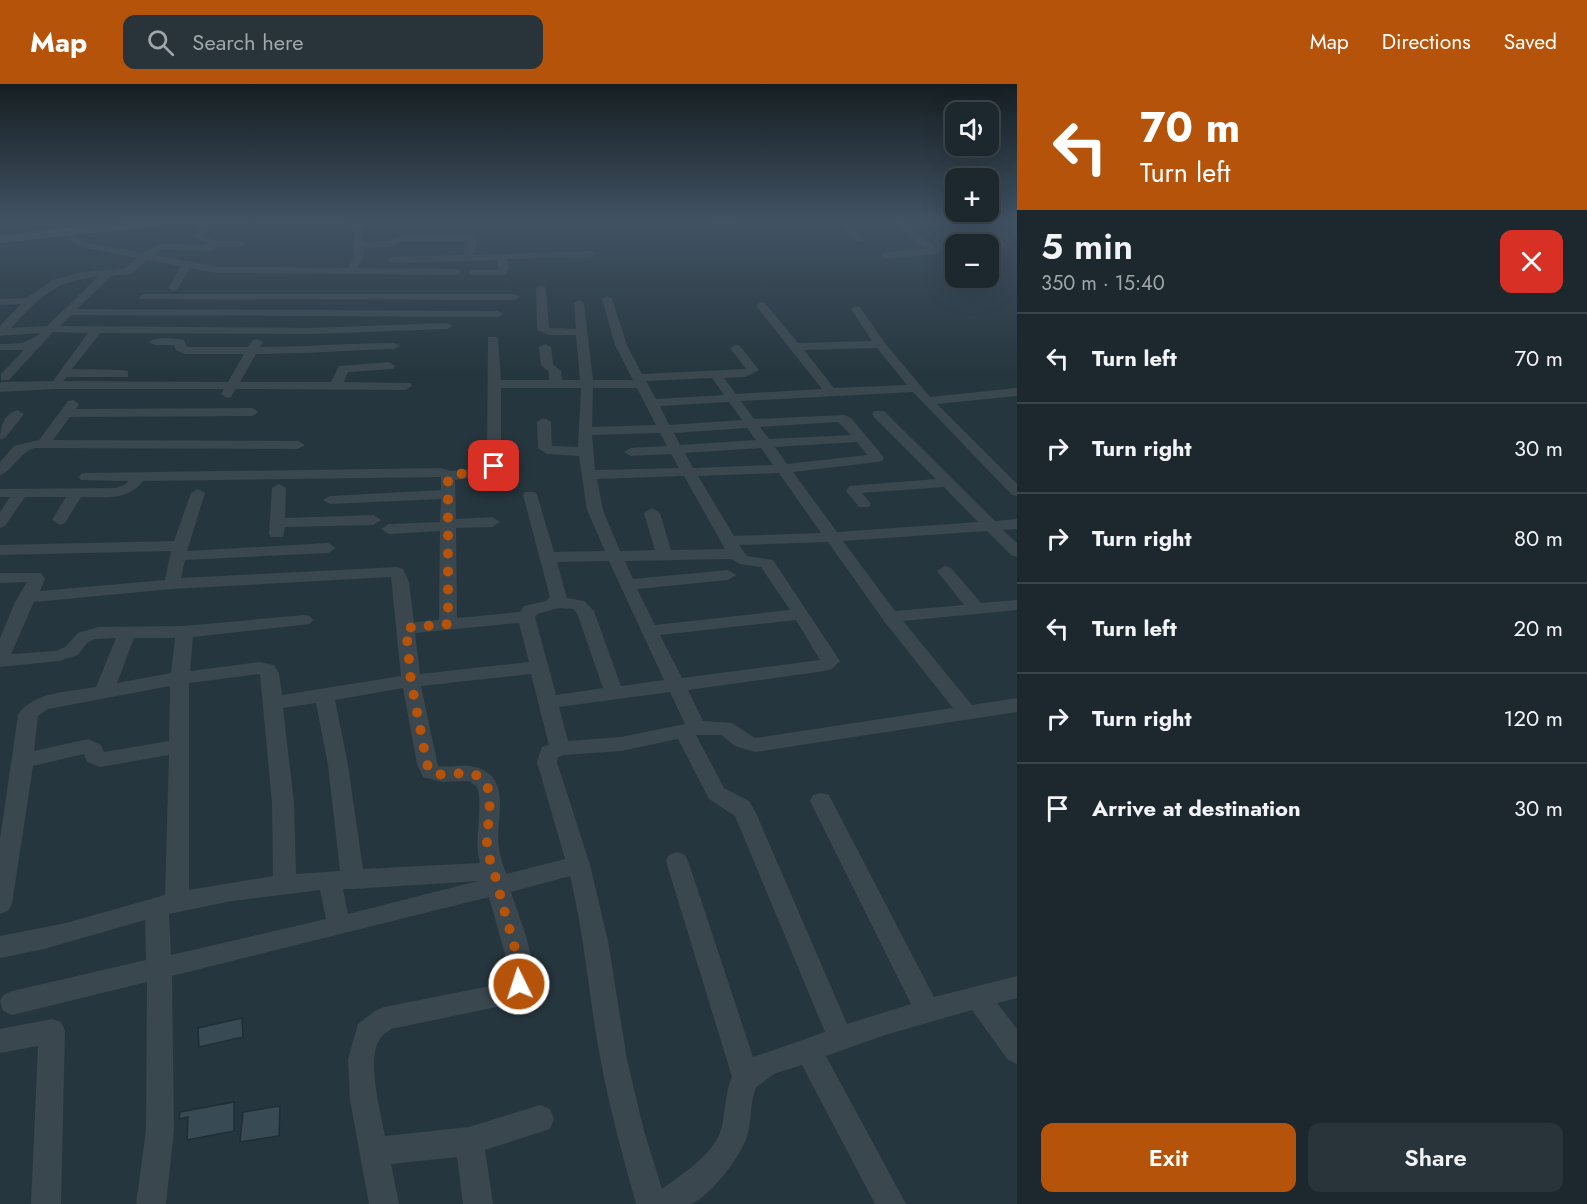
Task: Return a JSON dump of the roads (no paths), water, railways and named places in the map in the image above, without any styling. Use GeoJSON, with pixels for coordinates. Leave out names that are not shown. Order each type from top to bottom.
{"type":"FeatureCollection","features":[{"type":"Feature","properties":{"kind":"street"},"geometry":{"type":"LineString","coordinates":[[0,333],[30,301],[57,282],[82,275],[122,272]]}},
{"type":"Feature","properties":{"kind":"street"},"geometry":{"type":"LineString","coordinates":[[173,288],[182,272]]}},
{"type":"Feature","properties":{"kind":"street"},"geometry":{"type":"LineString","coordinates":[[211,272],[243,284],[287,284],[350,272]]}},
{"type":"Feature","properties":{"kind":"street"},"geometry":{"type":"LineString","coordinates":[[383,272],[405,284],[456,272]]}},
{"type":"Feature","properties":{"kind":"street"},"geometry":{"type":"LineString","coordinates":[[481,272],[501,272]]}},
{"type":"Feature","properties":{"kind":"street"},"geometry":{"type":"LineString","coordinates":[[2,382],[37,342],[108,273]]}},
{"type":"Feature","properties":{"kind":"street"},"geometry":{"type":"LineString","coordinates":[[144,297],[243,284],[405,284],[515,297]]}},
{"type":"Feature","properties":{"kind":"street"},"geometry":{"type":"LineString","coordinates":[[218,412],[287,284]]}},
{"type":"Feature","properties":{"kind":"street"},"geometry":{"type":"LineString","coordinates":[[541,288],[543,330],[582,332]]}},
{"type":"Feature","properties":{"kind":"street"},"geometry":{"type":"LineString","coordinates":[[549,702],[825,665],[831,661],[828,653],[766,563],[746,561],[732,547],[676,450],[619,338],[607,299]]}},
{"type":"Feature","properties":{"kind":"street"},"geometry":{"type":"LineString","coordinates":[[0,302],[30,301]]}},
{"type":"Feature","properties":{"kind":"street"},"geometry":{"type":"LineString","coordinates":[[579,303],[587,386],[585,452],[596,510],[614,557],[676,685],[716,793],[741,807],[746,813],[840,1037]]}},
{"type":"Feature","properties":{"kind":"street"},"geometry":{"type":"LineString","coordinates":[[761,305],[831,392]]}},
{"type":"Feature","properties":{"kind":"street"},"geometry":{"type":"LineString","coordinates":[[856,309],[880,344],[927,401],[1017,492]]}},
{"type":"Feature","properties":{"kind":"street"},"geometry":{"type":"LineString","coordinates":[[69,312],[498,314]]}},
{"type":"Feature","properties":{"kind":"street"},"geometry":{"type":"LineString","coordinates":[[141,329],[155,313]]}},
{"type":"Feature","properties":{"kind":"street"},"geometry":{"type":"LineString","coordinates":[[0,333],[51,329],[262,331],[447,326]]}},
{"type":"Feature","properties":{"kind":"street"},"geometry":{"type":"LineString","coordinates":[[54,385],[97,329]]}},
{"type":"Feature","properties":{"kind":"street"},"geometry":{"type":"LineString","coordinates":[[0,444],[43,444],[440,472],[451,476],[489,472],[494,468],[495,384],[492,339]]}},
{"type":"Feature","properties":{"kind":"street"},"geometry":{"type":"LineString","coordinates":[[87,340],[177,342],[181,344],[180,348],[185,350],[304,351],[330,347],[394,346]]}},
{"type":"Feature","properties":{"kind":"street"},"geometry":{"type":"LineString","coordinates":[[0,346],[22,347],[37,342]]}},
{"type":"Feature","properties":{"kind":"street"},"geometry":{"type":"LineString","coordinates":[[796,347],[880,344]]}},
{"type":"Feature","properties":{"kind":"street"},"geometry":{"type":"LineString","coordinates":[[545,347],[547,365],[555,371],[556,385]]}},
{"type":"Feature","properties":{"kind":"street"},"geometry":{"type":"LineString","coordinates":[[495,384],[587,386],[753,370],[736,348]]}},
{"type":"Feature","properties":{"kind":"street"},"geometry":{"type":"LineString","coordinates":[[336,386],[343,369],[388,366]]}},
{"type":"Feature","properties":{"kind":"street"},"geometry":{"type":"LineString","coordinates":[[63,373],[168,375]]}},
{"type":"Feature","properties":{"kind":"street"},"geometry":{"type":"LineString","coordinates":[[716,374],[890,617],[968,713]]}},
{"type":"Feature","properties":{"kind":"street"},"geometry":{"type":"LineString","coordinates":[[2,382],[86,386],[406,386]]}},
{"type":"Feature","properties":{"kind":"street"},"geometry":{"type":"LineString","coordinates":[[43,444],[86,386]]}},
{"type":"Feature","properties":{"kind":"street"},"geometry":{"type":"LineString","coordinates":[[652,403],[917,388]]}},
{"type":"Feature","properties":{"kind":"street"},"geometry":{"type":"LineString","coordinates":[[927,401],[1017,392]]}},
{"type":"Feature","properties":{"kind":"street"},"geometry":{"type":"LineString","coordinates":[[67,413],[252,412]]}},
{"type":"Feature","properties":{"kind":"street"},"geometry":{"type":"LineString","coordinates":[[0,435],[17,414]]}},
{"type":"Feature","properties":{"kind":"street"},"geometry":{"type":"LineString","coordinates":[[879,414],[1017,552]]}},
{"type":"Feature","properties":{"kind":"street"},"geometry":{"type":"LineString","coordinates":[[586,431],[667,429],[840,418],[861,438],[876,460],[784,470],[589,476]]}},
{"type":"Feature","properties":{"kind":"street"},"geometry":{"type":"LineString","coordinates":[[544,422],[547,450],[585,452]]}},
{"type":"Feature","properties":{"kind":"street"},"geometry":{"type":"LineString","coordinates":[[631,453],[861,438]]}},
{"type":"Feature","properties":{"kind":"street"},"geometry":{"type":"LineString","coordinates":[[0,471],[19,449],[27,444]]}},
{"type":"Feature","properties":{"kind":"street"},"geometry":{"type":"LineString","coordinates":[[86,477],[139,476],[285,462]]}},
{"type":"Feature","properties":{"kind":"street"},"geometry":{"type":"LineString","coordinates":[[276,551],[285,462]]}},
{"type":"Feature","properties":{"kind":"street"},"geometry":{"type":"LineString","coordinates":[[0,493],[123,491],[130,488],[139,476]]}},
{"type":"Feature","properties":{"kind":"street"},"geometry":{"type":"LineString","coordinates":[[448,624],[448,478],[451,476]]}},
{"type":"Feature","properties":{"kind":"street"},"geometry":{"type":"LineString","coordinates":[[864,504],[853,490],[949,482]]}},
{"type":"Feature","properties":{"kind":"street"},"geometry":{"type":"LineString","coordinates":[[0,523],[21,493]]}},
{"type":"Feature","properties":{"kind":"street"},"geometry":{"type":"LineString","coordinates":[[60,520],[76,493]]}},
{"type":"Feature","properties":{"kind":"street"},"geometry":{"type":"LineString","coordinates":[[172,584],[179,551],[198,493]]}},
{"type":"Feature","properties":{"kind":"street"},"geometry":{"type":"LineString","coordinates":[[330,500],[448,494]]}},
{"type":"Feature","properties":{"kind":"street"},"geometry":{"type":"LineString","coordinates":[[530,495],[559,598],[556,602]]}},
{"type":"Feature","properties":{"kind":"street"},"geometry":{"type":"LineString","coordinates":[[651,513],[664,556]]}},
{"type":"Feature","properties":{"kind":"street"},"geometry":{"type":"LineString","coordinates":[[278,524],[374,520]]}},
{"type":"Feature","properties":{"kind":"street"},"geometry":{"type":"LineString","coordinates":[[389,529],[492,522]]}},
{"type":"Feature","properties":{"kind":"street"},"geometry":{"type":"LineString","coordinates":[[549,557],[664,556],[831,537],[1017,524]]}},
{"type":"Feature","properties":{"kind":"street"},"geometry":{"type":"LineString","coordinates":[[0,550],[276,551],[328,548]]}},
{"type":"Feature","properties":{"kind":"street"},"geometry":{"type":"LineString","coordinates":[[945,570],[976,609]]}},
{"type":"Feature","properties":{"kind":"street"},"geometry":{"type":"LineString","coordinates":[[29,597],[172,584],[393,571],[400,576],[411,681],[427,764],[430,772],[439,776],[467,774],[479,776],[485,782],[491,803],[486,826],[487,849],[521,969],[519,984],[506,994],[384,1019],[367,1033],[361,1059],[364,1100],[384,1204]]}},
{"type":"Feature","properties":{"kind":"street"},"geometry":{"type":"LineString","coordinates":[[627,585],[728,575]]}},
{"type":"Feature","properties":{"kind":"street"},"geometry":{"type":"LineString","coordinates":[[0,578],[35,577],[37,579],[29,597],[24,602],[0,660],[59,656],[70,652],[86,635],[184,632],[304,620]]}},
{"type":"Feature","properties":{"kind":"street"},"geometry":{"type":"LineString","coordinates":[[560,748],[526,617],[530,610],[556,602],[578,605],[585,611],[614,693]]}},
{"type":"Feature","properties":{"kind":"street"},"geometry":{"type":"LineString","coordinates":[[890,617],[1017,605]]}},
{"type":"Feature","properties":{"kind":"street"},"geometry":{"type":"LineString","coordinates":[[649,632],[801,614]]}},
{"type":"Feature","properties":{"kind":"street"},"geometry":{"type":"LineString","coordinates":[[406,628],[526,617]]}},
{"type":"Feature","properties":{"kind":"street"},"geometry":{"type":"LineString","coordinates":[[151,1204],[160,1130],[161,1036],[158,967],[167,905],[179,746],[180,678],[184,632]]}},
{"type":"Feature","properties":{"kind":"street"},"geometry":{"type":"LineString","coordinates":[[104,691],[127,634]]}},
{"type":"Feature","properties":{"kind":"street"},"geometry":{"type":"LineString","coordinates":[[274,703],[411,681],[539,667]]}},
{"type":"Feature","properties":{"kind":"street"},"geometry":{"type":"LineString","coordinates":[[0,904],[28,715],[33,708],[43,703],[104,691],[248,668],[267,669],[270,673],[283,803],[285,884]]}},
{"type":"Feature","properties":{"kind":"street"},"geometry":{"type":"LineString","coordinates":[[324,695],[338,765],[341,880],[339,926]]}},
{"type":"Feature","properties":{"kind":"street"},"geometry":{"type":"LineString","coordinates":[[651,1204],[630,1131],[614,1060],[596,940],[579,865],[547,762],[549,752],[560,748],[610,746],[691,730],[725,728],[742,741],[754,745],[1017,705]]}},
{"type":"Feature","properties":{"kind":"street"},"geometry":{"type":"LineString","coordinates":[[23,761],[88,746],[94,750],[94,757],[100,760],[179,746]]}},
{"type":"Feature","properties":{"kind":"street"},"geometry":{"type":"LineString","coordinates":[[821,801],[927,1010]]}},
{"type":"Feature","properties":{"kind":"street"},"geometry":{"type":"LineString","coordinates":[[677,861],[746,1078]]}},
{"type":"Feature","properties":{"kind":"street"},"geometry":{"type":"LineString","coordinates":[[12,1003],[339,926],[496,878],[579,865]]}},
{"type":"Feature","properties":{"kind":"street"},"geometry":{"type":"LineString","coordinates":[[0,947],[62,936],[167,905],[285,884],[341,880],[496,878]]}},
{"type":"Feature","properties":{"kind":"street"},"geometry":{"type":"LineString","coordinates":[[667,1204],[711,1168],[733,1138],[741,1090],[746,1078],[760,1067],[840,1037],[976,996],[1017,987]]}},
{"type":"Feature","properties":{"kind":"street"},"geometry":{"type":"LineString","coordinates":[[976,996],[1017,1051]]}},
{"type":"Feature","properties":{"kind":"street"},"geometry":{"type":"LineString","coordinates":[[0,1041],[52,1031],[46,1204]]}},
{"type":"Feature","properties":{"kind":"street"},"geometry":{"type":"LineString","coordinates":[[808,1050],[891,1204]]}},
{"type":"Feature","properties":{"kind":"street"},"geometry":{"type":"LineString","coordinates":[[374,1152],[469,1141],[540,1119]]}},
{"type":"Feature","properties":{"kind":"street"},"geometry":{"type":"LineString","coordinates":[[469,1141],[478,1204]]}}]}
